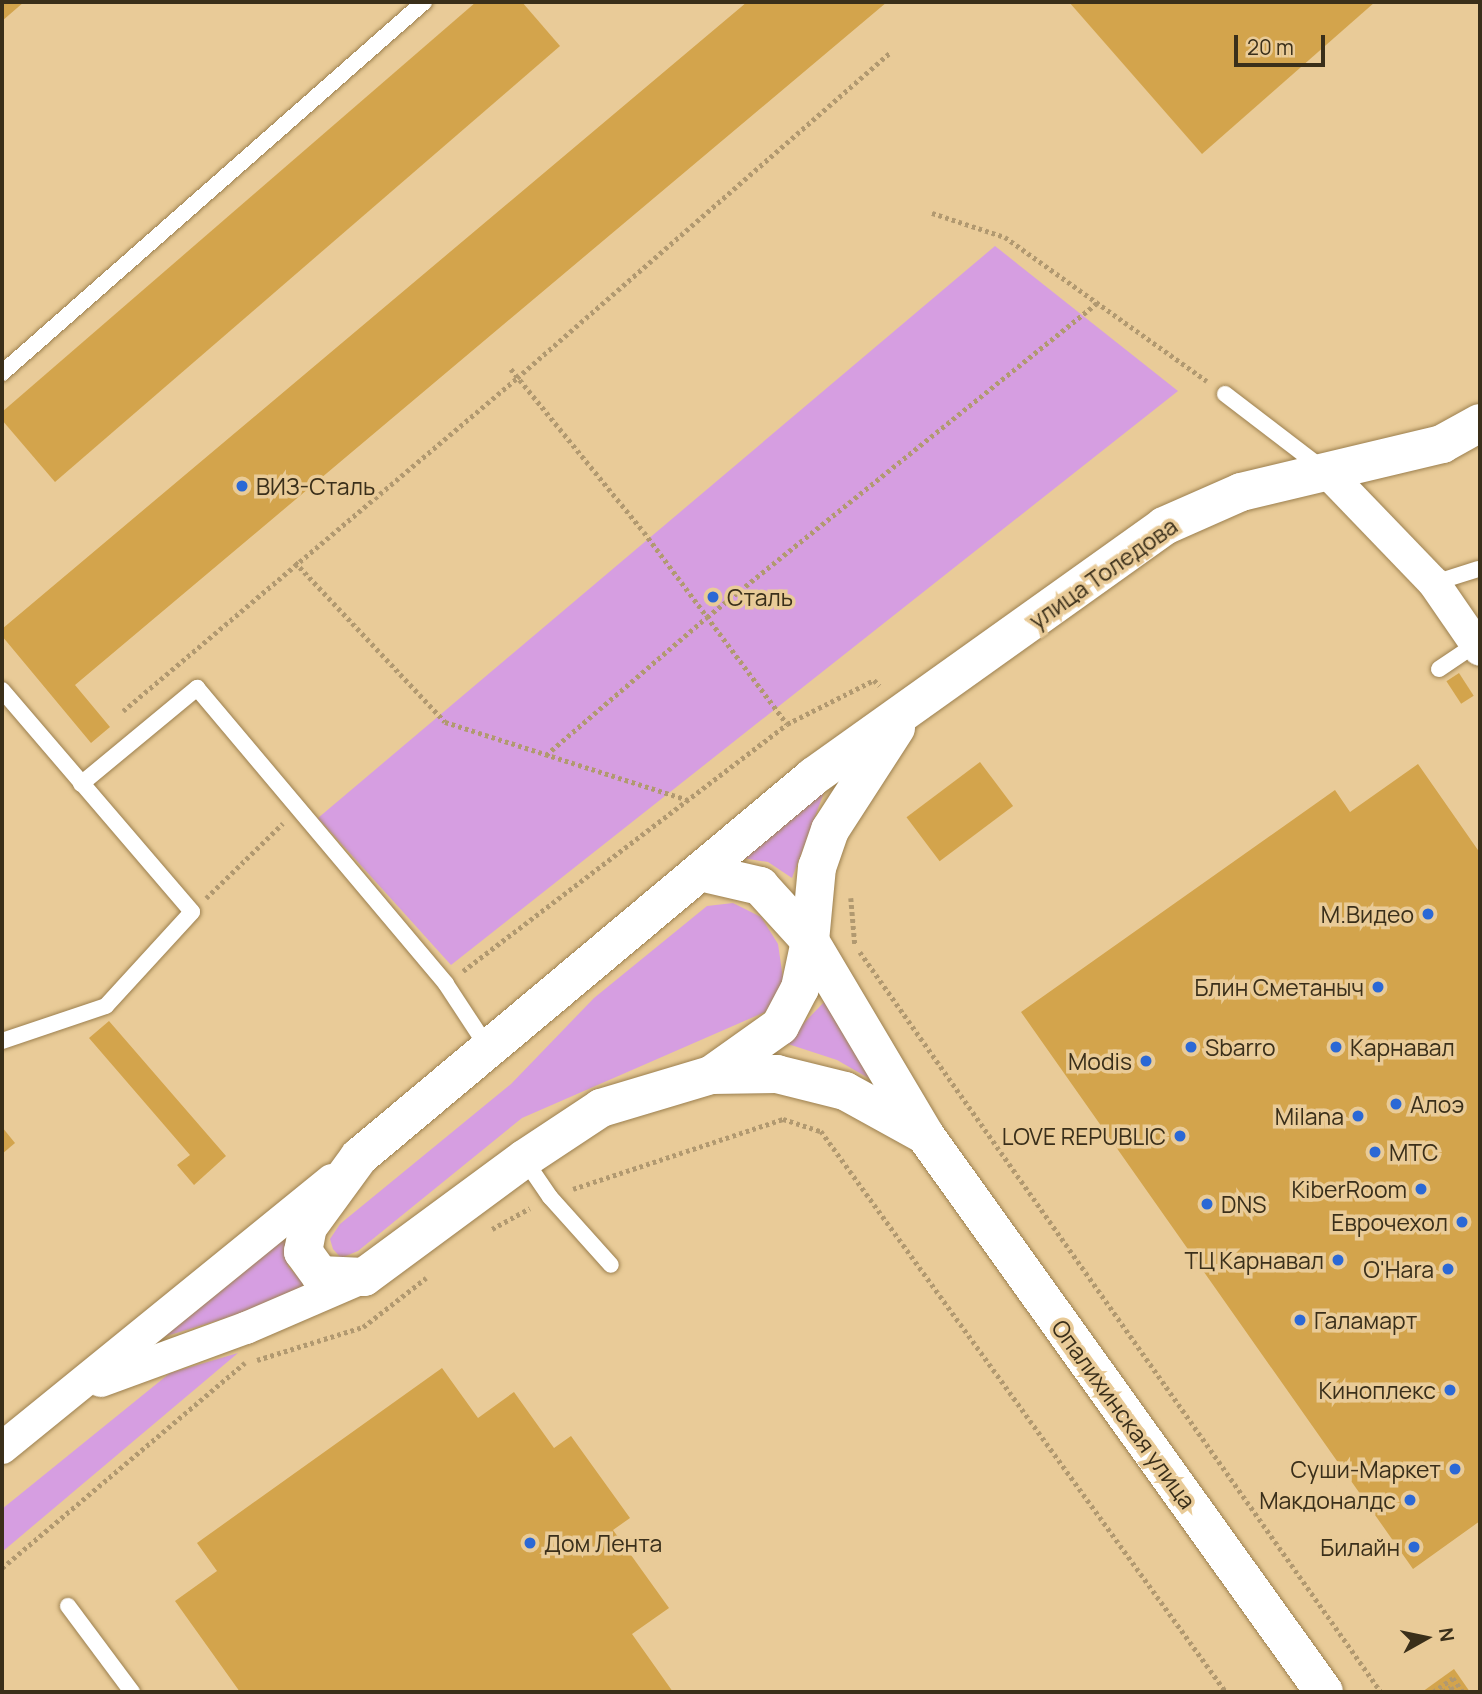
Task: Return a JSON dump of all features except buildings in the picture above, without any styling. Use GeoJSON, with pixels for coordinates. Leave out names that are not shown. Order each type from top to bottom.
{"type":"FeatureCollection","features":[{"type":"Feature","properties":{"kind":"street","name":"улица Толедова"},"geometry":{"type":"LineString","coordinates":[[364,1277],[320,1275],[303,1252],[308,1227],[359,1157],[490,1051],[814,776],[905,714],[1164,526],[1241,492],[1442,444],[1480,423]]}},
{"type":"Feature","properties":{"kind":"street"},"geometry":{"type":"LineString","coordinates":[[1328,473],[1434,583],[1478,647]]}},
{"type":"Feature","properties":{"kind":"street"},"geometry":{"type":"LineString","coordinates":[[710,1075],[780,1026],[800,988],[810,941],[817,867],[830,830],[905,714]]}},
{"type":"Feature","properties":{"kind":"street","name":"Опалихинская улица"},"geometry":{"type":"LineString","coordinates":[[700,872],[760,886],[810,941],[925,1135],[1324,1692]]}},
{"type":"Feature","properties":{"kind":"street"},"geometry":{"type":"LineString","coordinates":[[80,1389],[246,1328],[364,1277],[524,1159],[601,1108],[710,1075],[777,1074],[845,1091],[925,1135]]}},
{"type":"Feature","properties":{"kind":"street"},"geometry":{"type":"LineString","coordinates":[[2,1448],[80,1389],[359,1157]]}},
{"type":"Feature","properties":{"kind":"lane"},"geometry":{"type":"LineString","coordinates":[[2,373],[424,2]]}},
{"type":"Feature","properties":{"kind":"lane"},"geometry":{"type":"LineString","coordinates":[[1225,394],[1328,473]]}},
{"type":"Feature","properties":{"kind":"lane"},"geometry":{"type":"LineString","coordinates":[[1434,583],[1478,569]]}},
{"type":"Feature","properties":{"kind":"lane"},"geometry":{"type":"LineString","coordinates":[[1439,669],[1478,647]]}},
{"type":"Feature","properties":{"kind":"lane"},"geometry":{"type":"LineString","coordinates":[[81,784],[197,688],[296,810],[446,984],[490,1051]]}},
{"type":"Feature","properties":{"kind":"lane"},"geometry":{"type":"LineString","coordinates":[[2,690],[192,912],[106,1006],[2,1041]]}},
{"type":"Feature","properties":{"kind":"lane"},"geometry":{"type":"LineString","coordinates":[[524,1159],[550,1197],[611,1265]]}},
{"type":"Feature","properties":{"kind":"lane"},"geometry":{"type":"LineString","coordinates":[[68,1606],[132,1692]]}},
{"type":"Feature","properties":{"kind":"path"},"geometry":{"type":"LineString","coordinates":[[123,711],[295,562],[517,378],[889,53]]}},
{"type":"Feature","properties":{"kind":"path"},"geometry":{"type":"LineString","coordinates":[[932,213],[1005,237],[1225,394]]}},
{"type":"Feature","properties":{"kind":"path"},"geometry":{"type":"LineString","coordinates":[[546,755],[707,617],[1097,303]]}},
{"type":"Feature","properties":{"kind":"path"},"geometry":{"type":"LineString","coordinates":[[511,369],[707,617],[787,724]]}},
{"type":"Feature","properties":{"kind":"path"},"geometry":{"type":"LineString","coordinates":[[295,562],[445,722],[688,800]]}},
{"type":"Feature","properties":{"kind":"path"},"geometry":{"type":"LineString","coordinates":[[446,984],[787,724],[874,680],[905,714]]}},
{"type":"Feature","properties":{"kind":"path"},"geometry":{"type":"LineString","coordinates":[[192,912],[296,810]]}},
{"type":"Feature","properties":{"kind":"path"},"geometry":{"type":"LineString","coordinates":[[850,887],[853,942],[1381,1692]]}},
{"type":"Feature","properties":{"kind":"path"},"geometry":{"type":"LineString","coordinates":[[483,1234],[550,1197],[783,1119],[821,1131],[1226,1692]]}},
{"type":"Feature","properties":{"kind":"path"},"geometry":{"type":"LineString","coordinates":[[2,1568],[245,1363],[363,1327],[428,1276]]}},
{"type":"Feature","properties":{"kind":"path"},"geometry":{"type":"LineString","coordinates":[[1433,1692],[1454,1678],[1463,1692]]}},
{"type":"Feature","properties":{"kind":"path"},"geometry":{"type":"LineString","coordinates":[[1443,1692],[1451,1687],[1454,1692]]}},
{"type":"Feature","properties":{"kind":"shaded area"},"geometry":{"type":"Polygon","coordinates":[[[995,246],[1178,391],[451,965],[318,818],[995,246]]]}},
{"type":"Feature","properties":{"kind":"shaded area"},"geometry":{"type":"Polygon","coordinates":[[[826,787],[792,878],[768,862],[736,857],[826,787]]]}},
{"type":"Feature","properties":{"kind":"shaded area"},"geometry":{"type":"Polygon","coordinates":[[[733,903],[761,917],[778,944],[784,985],[765,1012],[522,1118],[358,1251],[341,1258],[333,1249],[330,1239],[340,1224],[511,1084],[594,998],[707,906],[733,903]]]}},
{"type":"Feature","properties":{"kind":"shaded area"},"geometry":{"type":"Polygon","coordinates":[[[825,1001],[877,1083],[837,1060],[785,1043],[825,1001]]]}},
{"type":"Feature","properties":{"kind":"shaded area"},"geometry":{"type":"Polygon","coordinates":[[[286,1232],[288,1266],[311,1292],[160,1338],[286,1232]]]}},
{"type":"Feature","properties":{"kind":"shaded area"},"geometry":{"type":"Polygon","coordinates":[[[238,1353],[2,1552],[2,1509],[170,1373],[238,1353]]]}},
{"type":"Feature","properties":{"kind":"place","name":"ВИЗ-Сталь"},"geometry":{"type":"Point","coordinates":[242,486]}},
{"type":"Feature","properties":{"kind":"place","name":"Сталь"},"geometry":{"type":"Point","coordinates":[713,597]}},
{"type":"Feature","properties":{"kind":"place","name":"М.Видео"},"geometry":{"type":"Point","coordinates":[1428,914]}},
{"type":"Feature","properties":{"kind":"place","name":"Блин Сметаныч"},"geometry":{"type":"Point","coordinates":[1378,987]}},
{"type":"Feature","properties":{"kind":"place","name":"Sbarro"},"geometry":{"type":"Point","coordinates":[1191,1047]}},
{"type":"Feature","properties":{"kind":"place","name":"Карнавал"},"geometry":{"type":"Point","coordinates":[1336,1047]}},
{"type":"Feature","properties":{"kind":"place","name":"Modis"},"geometry":{"type":"Point","coordinates":[1146,1061]}},
{"type":"Feature","properties":{"kind":"place","name":"Алоэ"},"geometry":{"type":"Point","coordinates":[1396,1104]}},
{"type":"Feature","properties":{"kind":"place","name":"Milana"},"geometry":{"type":"Point","coordinates":[1358,1116]}},
{"type":"Feature","properties":{"kind":"place","name":"LOVE REPUBLIC"},"geometry":{"type":"Point","coordinates":[1180,1136]}},
{"type":"Feature","properties":{"kind":"place","name":"МТС"},"geometry":{"type":"Point","coordinates":[1375,1152]}},
{"type":"Feature","properties":{"kind":"place","name":"KiberRoom"},"geometry":{"type":"Point","coordinates":[1421,1189]}},
{"type":"Feature","properties":{"kind":"place","name":"DNS"},"geometry":{"type":"Point","coordinates":[1207,1204]}},
{"type":"Feature","properties":{"kind":"place","name":"Еврочехол"},"geometry":{"type":"Point","coordinates":[1462,1222]}},
{"type":"Feature","properties":{"kind":"place","name":"ТЦ Карнавал"},"geometry":{"type":"Point","coordinates":[1338,1260]}},
{"type":"Feature","properties":{"kind":"place","name":"O'Hara"},"geometry":{"type":"Point","coordinates":[1448,1269]}},
{"type":"Feature","properties":{"kind":"place","name":"Галамарт"},"geometry":{"type":"Point","coordinates":[1300,1320]}},
{"type":"Feature","properties":{"kind":"place","name":"Киноплекс"},"geometry":{"type":"Point","coordinates":[1450,1390]}},
{"type":"Feature","properties":{"kind":"place","name":"Суши-Маркет"},"geometry":{"type":"Point","coordinates":[1455,1469]}},
{"type":"Feature","properties":{"kind":"place","name":"Макдоналдс"},"geometry":{"type":"Point","coordinates":[1410,1500]}},
{"type":"Feature","properties":{"kind":"place","name":"Дом Лента"},"geometry":{"type":"Point","coordinates":[530,1543]}},
{"type":"Feature","properties":{"kind":"place","name":"Билайн"},"geometry":{"type":"Point","coordinates":[1414,1547]}}]}
